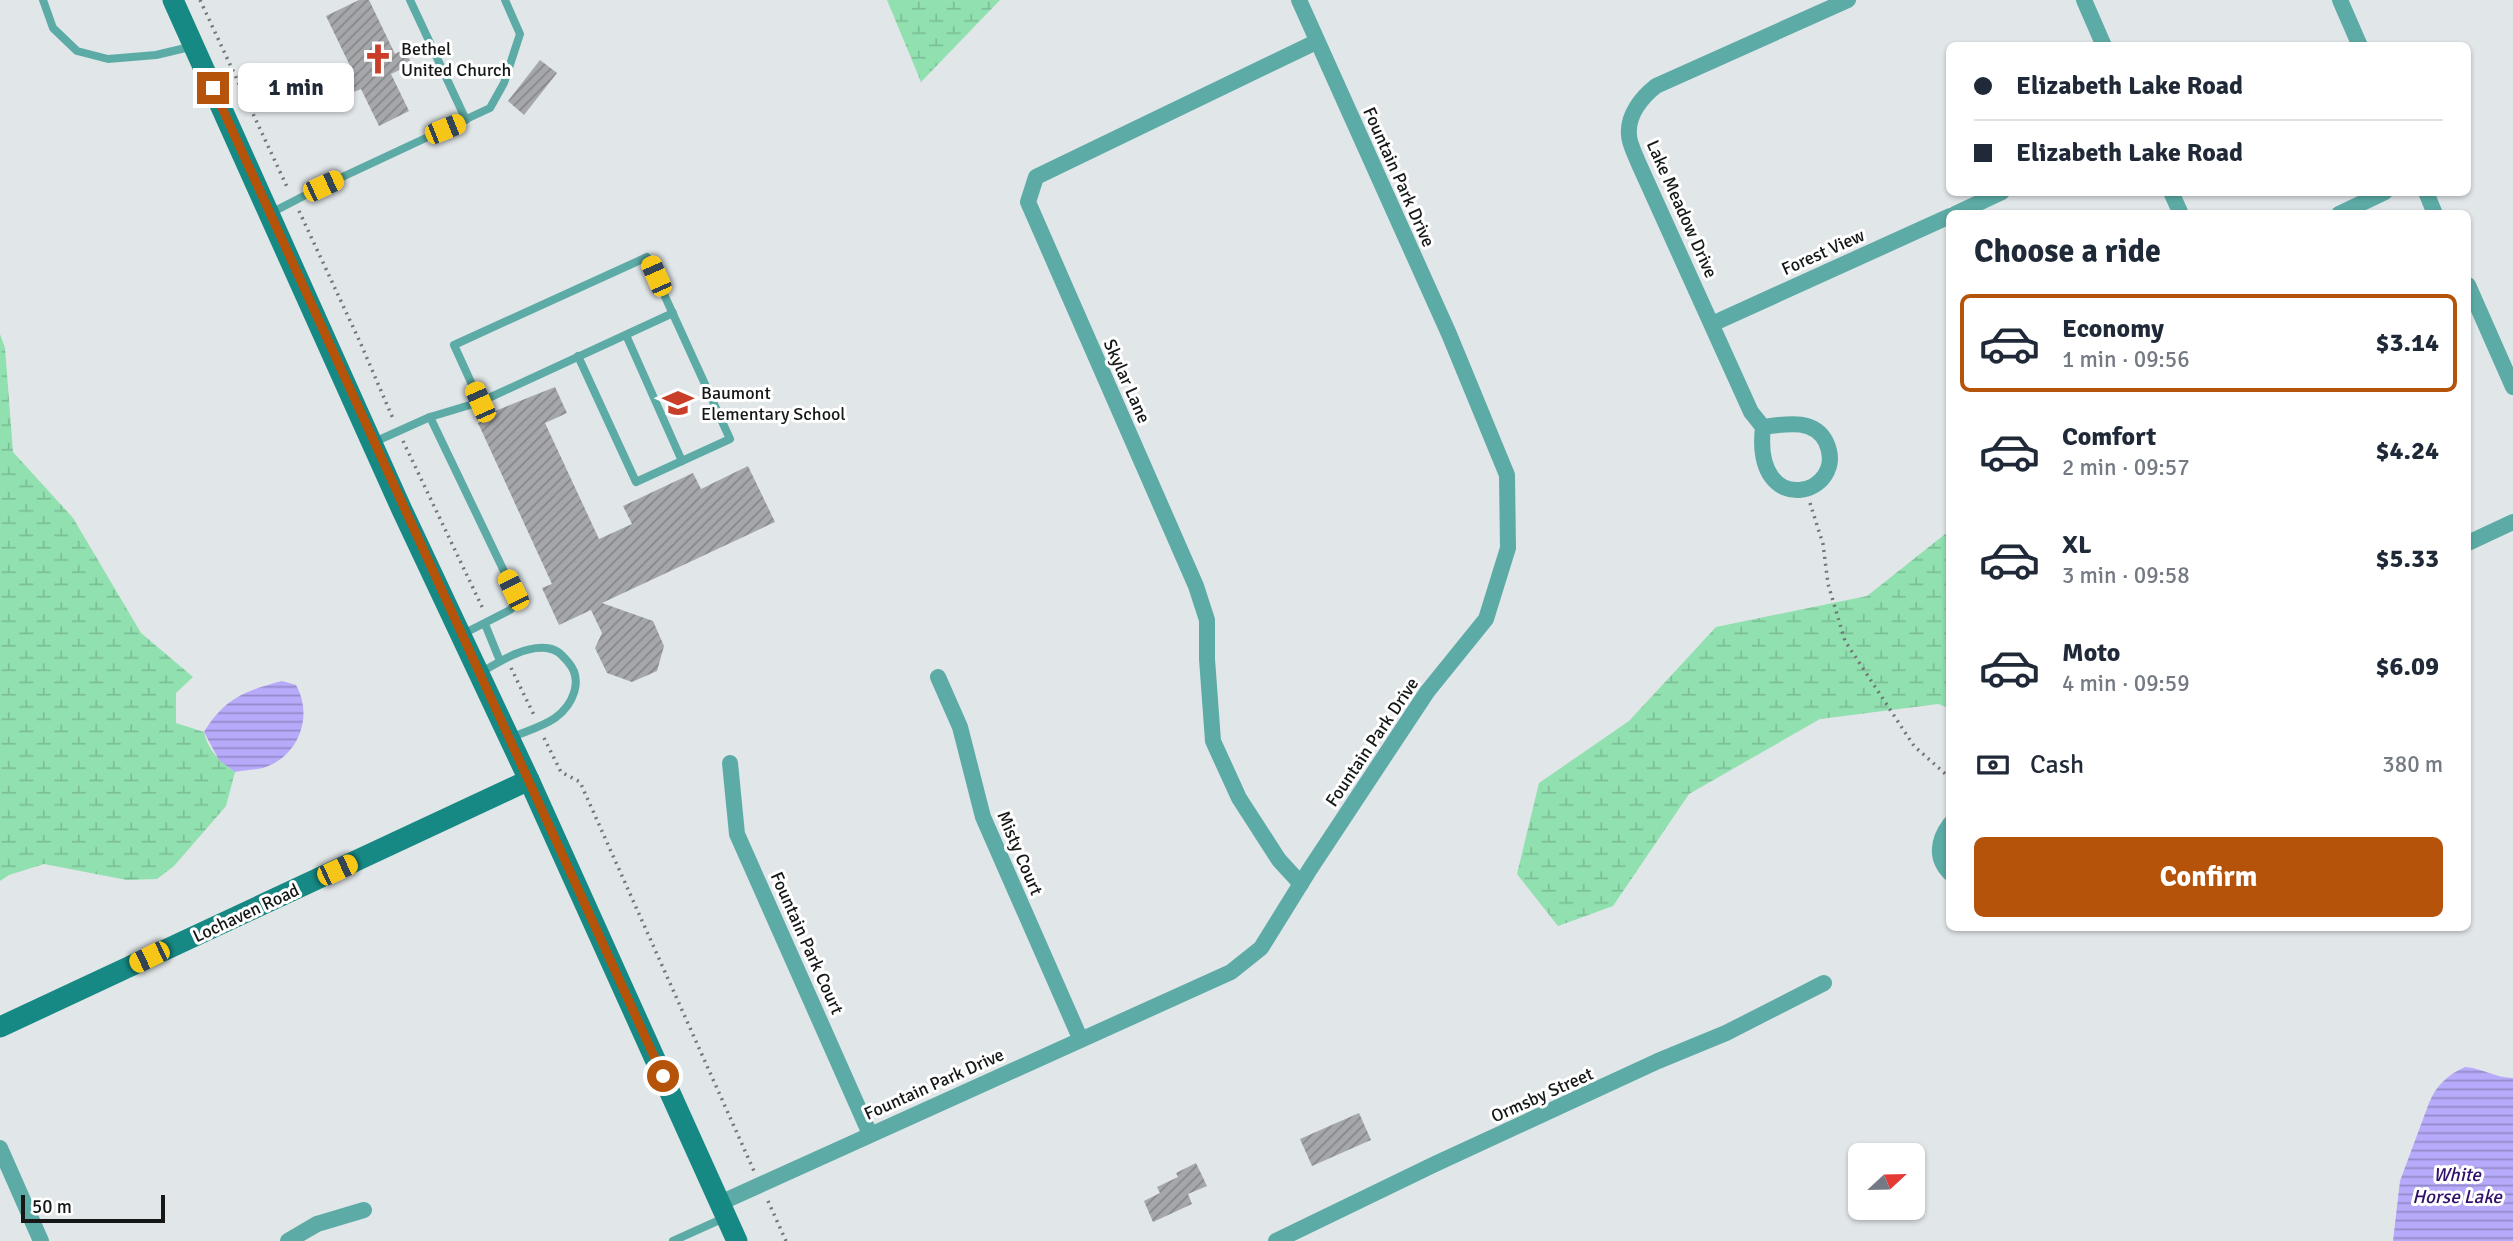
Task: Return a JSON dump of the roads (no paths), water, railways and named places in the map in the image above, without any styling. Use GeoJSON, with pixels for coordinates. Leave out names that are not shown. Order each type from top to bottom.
{"type":"FeatureCollection","features":[{"type":"Feature","properties":{"kind":"street"},"geometry":{"type":"LineString","coordinates":[[173,0],[372,443],[510,738],[737,1241]]}},
{"type":"Feature","properties":{"kind":"street","name":"Fountain Park Drive"},"geometry":{"type":"LineString","coordinates":[[723,1210],[760,1184],[1231,972],[1261,948],[1427,692],[1486,619],[1508,548],[1507,475],[1449,334],[1299,0]]}},
{"type":"Feature","properties":{"kind":"street","name":"Lake Meadow Drive"},"geometry":{"type":"LineString","coordinates":[[1763,427],[1786,424],[1815,429],[1824,439],[1830,461],[1827,474],[1806,490],[1787,490],[1774,481],[1763,459],[1763,427],[1751,412],[1638,162],[1629,134],[1633,112],[1647,93],[1656,86],[1848,0]]}},
{"type":"Feature","properties":{"kind":"street"},"geometry":{"type":"LineString","coordinates":[[2084,0],[2102,42]]}},
{"type":"Feature","properties":{"kind":"street"},"geometry":{"type":"LineString","coordinates":[[2340,0],[2358,42]]}},
{"type":"Feature","properties":{"kind":"street","name":"Skylar Lane"},"geometry":{"type":"LineString","coordinates":[[1301,884],[1279,860],[1239,798],[1213,741],[1207,620],[1196,586],[1028,202],[1036,177],[1316,42]]}},
{"type":"Feature","properties":{"kind":"street"},"geometry":{"type":"LineString","coordinates":[[1964,210],[1993,196]]}},
{"type":"Feature","properties":{"kind":"street"},"geometry":{"type":"LineString","coordinates":[[2347,210],[2377,196]]}},
{"type":"Feature","properties":{"kind":"street","name":"Forest View"},"geometry":{"type":"LineString","coordinates":[[1712,324],[1946,218]]}},
{"type":"Feature","properties":{"kind":"street"},"geometry":{"type":"LineString","coordinates":[[2471,292],[2513,387]]}},
{"type":"Feature","properties":{"kind":"street"},"geometry":{"type":"LineString","coordinates":[[2471,541],[2513,522]]}},
{"type":"Feature","properties":{"kind":"street","name":"Misty Court"},"geometry":{"type":"LineString","coordinates":[[937,677],[960,726],[983,817],[1080,1038]]}},
{"type":"Feature","properties":{"kind":"street","name":"Fountain Park Court"},"geometry":{"type":"LineString","coordinates":[[730,763],[737,834],[870,1134]]}},
{"type":"Feature","properties":{"kind":"street","name":"Lochaven Road"},"geometry":{"type":"LineString","coordinates":[[0,1027],[529,780]]}},
{"type":"Feature","properties":{"kind":"street"},"geometry":{"type":"LineString","coordinates":[[1946,832],[1939,846],[1946,869]]}},
{"type":"Feature","properties":{"kind":"street","name":"Ormsby Street"},"geometry":{"type":"LineString","coordinates":[[1276,1241],[1435,1164],[1658,1061],[1726,1033],[1824,983]]}},
{"type":"Feature","properties":{"kind":"street"},"geometry":{"type":"LineString","coordinates":[[0,1147],[41,1241]]}},
{"type":"Feature","properties":{"kind":"street"},"geometry":{"type":"LineString","coordinates":[[288,1241],[317,1224],[364,1210]]}},
{"type":"Feature","properties":{"kind":"lane"},"geometry":{"type":"LineString","coordinates":[[43,0],[53,28],[77,51],[108,59],[156,55],[194,46]]}},
{"type":"Feature","properties":{"kind":"lane"},"geometry":{"type":"LineString","coordinates":[[410,0],[466,120]]}},
{"type":"Feature","properties":{"kind":"lane"},"geometry":{"type":"LineString","coordinates":[[269,214],[490,108],[504,83],[520,34],[505,0]]}},
{"type":"Feature","properties":{"kind":"lane"},"geometry":{"type":"LineString","coordinates":[[480,402],[454,345],[647,257],[730,439],[636,482],[578,356]]}},
{"type":"Feature","properties":{"kind":"lane"},"geometry":{"type":"LineString","coordinates":[[372,443],[429,416],[480,402],[673,313]]}},
{"type":"Feature","properties":{"kind":"lane"},"geometry":{"type":"LineString","coordinates":[[626,335],[682,461]]}},
{"type":"Feature","properties":{"kind":"lane"},"geometry":{"type":"LineString","coordinates":[[429,416],[516,599],[510,610],[461,635]]}},
{"type":"Feature","properties":{"kind":"lane"},"geometry":{"type":"LineString","coordinates":[[487,623],[503,660]]}},
{"type":"Feature","properties":{"kind":"lane"},"geometry":{"type":"LineString","coordinates":[[479,673],[524,651],[544,648],[559,651],[572,666],[577,682],[574,696],[555,718],[510,738]]}},
{"type":"Feature","properties":{"kind":"lane"},"geometry":{"type":"LineString","coordinates":[[673,1241],[723,1210]]}},
{"type":"Feature","properties":{"kind":"water"},"geometry":{"type":"Polygon","coordinates":[[[282,681],[296,685],[301,697],[303,722],[294,745],[275,763],[263,768],[235,772],[219,760],[204,732],[220,711],[237,698],[257,688],[282,681]]]}},
{"type":"Feature","properties":{"kind":"water","name":"White Horse Lake"},"geometry":{"type":"Polygon","coordinates":[[[2465,1067],[2513,1078],[2513,1241],[2393,1241],[2400,1181],[2429,1103],[2443,1082],[2465,1067]]]}},
{"type":"Feature","properties":{"kind":"place","name":"Bethel United Church"},"geometry":{"type":"Point","coordinates":[378,59]}},
{"type":"Feature","properties":{"kind":"place","name":"Baumont Elementary School"},"geometry":{"type":"Point","coordinates":[678,403]}}]}
